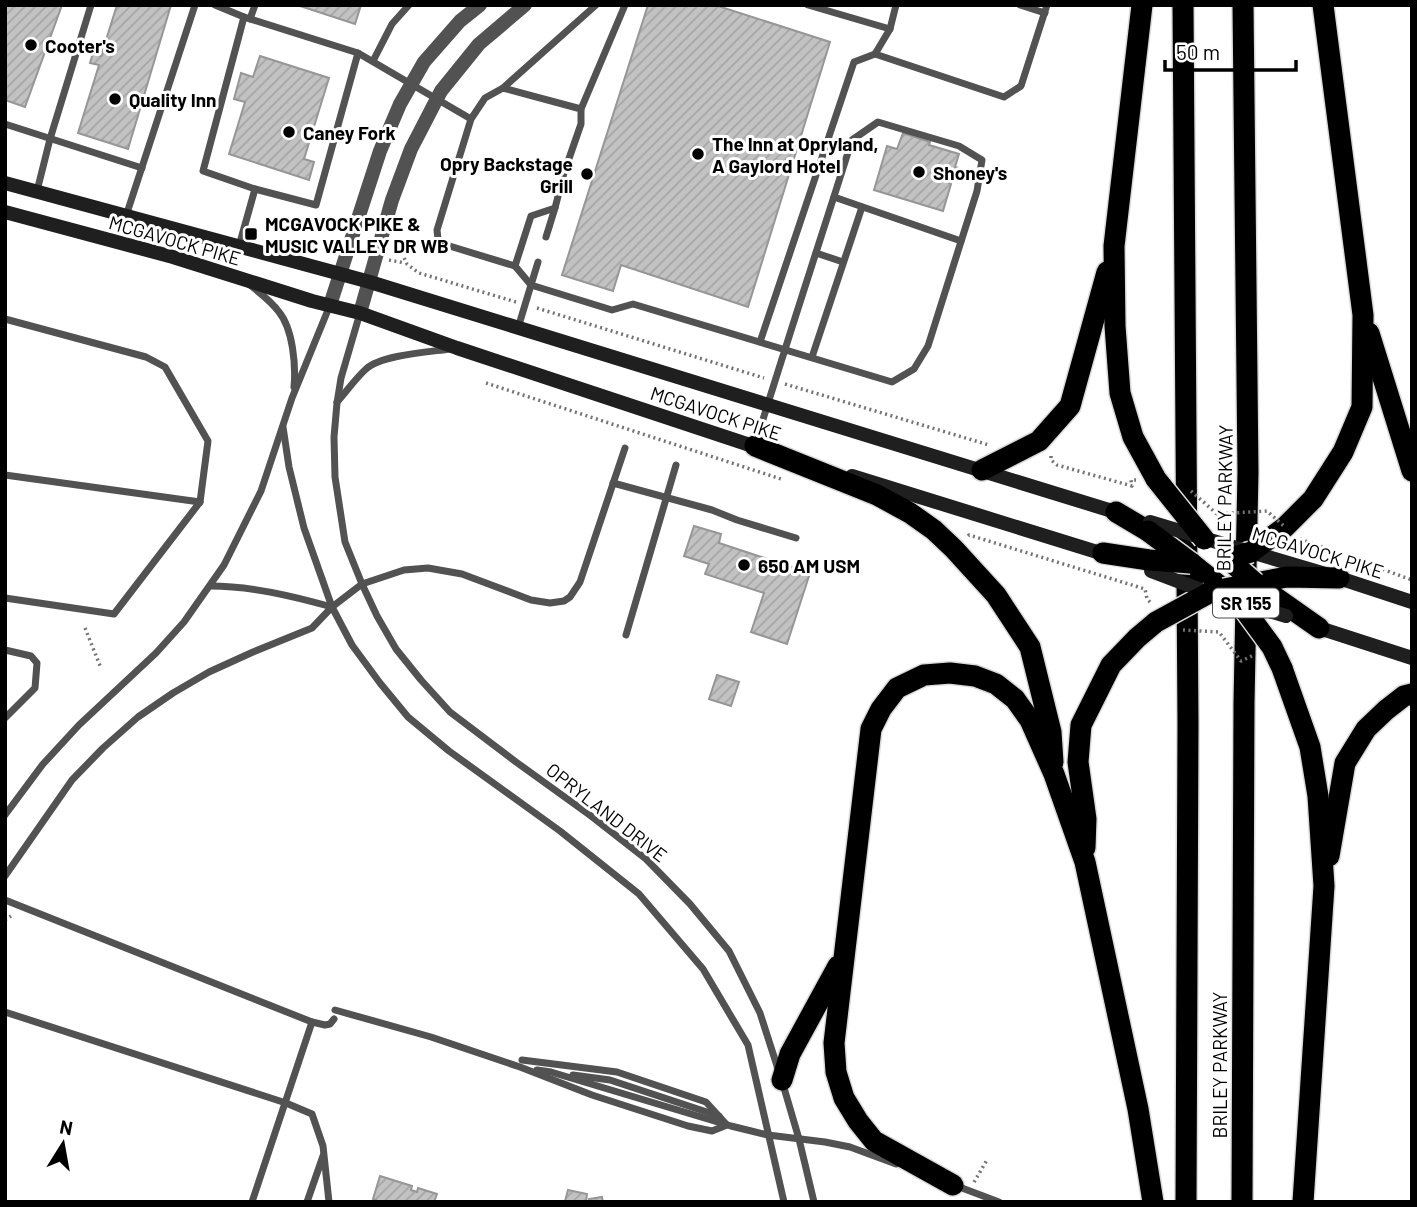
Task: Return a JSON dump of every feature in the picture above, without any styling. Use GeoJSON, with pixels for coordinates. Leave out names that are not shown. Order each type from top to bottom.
{"type":"FeatureCollection","features":[{"type":"Feature","properties":{"kind":"highway"},"geometry":{"type":"LineString","coordinates":[[1142,5],[1114,246],[1115,326],[1121,393],[1133,437],[1156,479],[1204,538],[1286,611],[1320,628]]}},
{"type":"Feature","properties":{"kind":"highway","name":"BRILEY PARKWAY"},"geometry":{"type":"LineString","coordinates":[[1183,5],[1188,710],[1186,1202]]}},
{"type":"Feature","properties":{"kind":"highway","name":"BRILEY PARKWAY"},"geometry":{"type":"LineString","coordinates":[[1242,1202],[1244,703],[1248,472],[1243,5]]}},
{"type":"Feature","properties":{"kind":"highway"},"geometry":{"type":"LineString","coordinates":[[1103,553],[1150,566],[1228,559],[1251,552],[1292,532],[1343,452],[1362,407],[1363,315],[1323,5]]}},
{"type":"Feature","properties":{"kind":"highway"},"geometry":{"type":"LineString","coordinates":[[982,470],[1039,441],[1070,406],[1114,246]]}},
{"type":"Feature","properties":{"kind":"highway"},"geometry":{"type":"LineString","coordinates":[[1363,315],[1412,471]]}},
{"type":"Feature","properties":{"kind":"highway"},"geometry":{"type":"LineString","coordinates":[[755,446],[877,495],[910,513],[934,530],[996,595],[1030,647],[1051,732],[1054,774]]}},
{"type":"Feature","properties":{"kind":"highway"},"geometry":{"type":"LineString","coordinates":[[1116,512],[1149,527],[1191,563],[1272,647],[1310,747],[1318,796],[1324,886]]}},
{"type":"Feature","properties":{"kind":"highway"},"geometry":{"type":"LineString","coordinates":[[1085,862],[1086,819],[1078,762],[1081,725],[1111,665],[1157,614],[1224,595],[1287,570],[1339,578]]}},
{"type":"Feature","properties":{"kind":"highway"},"geometry":{"type":"LineString","coordinates":[[953,1185],[874,1141],[844,1098],[835,1072],[834,1043],[871,729],[881,709],[897,688],[924,675],[950,673],[975,676],[996,684],[1016,699],[1030,720],[1054,774],[1085,862],[1138,1109],[1153,1202]]}},
{"type":"Feature","properties":{"kind":"highway"},"geometry":{"type":"LineString","coordinates":[[1303,1202],[1324,886],[1345,763],[1366,729],[1404,696],[1412,694]]}},
{"type":"Feature","properties":{"kind":"highway"},"geometry":{"type":"LineString","coordinates":[[782,1080],[790,1054],[845,953]]}},
{"type":"Feature","properties":{"kind":"street"},"geometry":{"type":"LineString","coordinates":[[330,305],[380,151],[400,104],[424,62],[460,21],[480,5]]}},
{"type":"Feature","properties":{"kind":"street"},"geometry":{"type":"LineString","coordinates":[[360,313],[392,200],[411,149],[441,91],[479,44],[525,5]]}},
{"type":"Feature","properties":{"kind":"street","name":"MCGAVOCK PIKE"},"geometry":{"type":"LineString","coordinates":[[5,183],[370,282],[1116,512]]}},
{"type":"Feature","properties":{"kind":"street","name":"MCGAVOCK PIKE"},"geometry":{"type":"LineString","coordinates":[[5,212],[173,257],[312,301],[360,313],[457,348],[755,446],[1103,553]]}},
{"type":"Feature","properties":{"kind":"street","name":"MCGAVOCK PIKE"},"geometry":{"type":"LineString","coordinates":[[1149,527],[1204,538],[1251,552],[1287,570]]}},
{"type":"Feature","properties":{"kind":"street"},"geometry":{"type":"LineString","coordinates":[[1150,566],[1224,595],[1286,611]]}},
{"type":"Feature","properties":{"kind":"street","name":"MCGAVOCK PIKE"},"geometry":{"type":"LineString","coordinates":[[1339,578],[1412,602]]}},
{"type":"Feature","properties":{"kind":"street"},"geometry":{"type":"LineString","coordinates":[[1320,628],[1412,658]]}},
{"type":"Feature","properties":{"kind":"lane"},"geometry":{"type":"LineString","coordinates":[[37,192],[50,139],[91,5]]}},
{"type":"Feature","properties":{"kind":"lane"},"geometry":{"type":"LineString","coordinates":[[126,216],[195,5]]}},
{"type":"Feature","properties":{"kind":"lane"},"geometry":{"type":"LineString","coordinates":[[215,5],[247,18],[358,52],[471,119]]}},
{"type":"Feature","properties":{"kind":"lane"},"geometry":{"type":"LineString","coordinates":[[255,5],[247,18],[204,171],[255,189],[316,205],[358,52]]}},
{"type":"Feature","properties":{"kind":"lane"},"geometry":{"type":"LineString","coordinates":[[373,61],[392,24],[409,5]]}},
{"type":"Feature","properties":{"kind":"lane"},"geometry":{"type":"LineString","coordinates":[[597,5],[503,88],[485,98],[471,119],[437,230],[438,239],[443,244],[515,266],[531,285],[612,310],[633,304],[786,350],[812,357],[892,382],[914,369],[928,346],[977,191],[982,160],[959,146],[878,122],[852,139],[786,350],[755,446]]}},
{"type":"Feature","properties":{"kind":"lane"},"geometry":{"type":"LineString","coordinates":[[546,237],[581,124],[581,109],[625,5]]}},
{"type":"Feature","properties":{"kind":"lane"},"geometry":{"type":"LineString","coordinates":[[808,5],[890,29]]}},
{"type":"Feature","properties":{"kind":"lane"},"geometry":{"type":"LineString","coordinates":[[760,342],[854,62],[875,54],[890,29],[896,5]]}},
{"type":"Feature","properties":{"kind":"lane"},"geometry":{"type":"LineString","coordinates":[[875,54],[1004,97],[1021,86],[1046,9],[1020,5]]}},
{"type":"Feature","properties":{"kind":"lane"},"geometry":{"type":"LineString","coordinates":[[503,88],[581,109]]}},
{"type":"Feature","properties":{"kind":"lane"},"geometry":{"type":"LineString","coordinates":[[5,124],[142,168]]}},
{"type":"Feature","properties":{"kind":"lane"},"geometry":{"type":"LineString","coordinates":[[239,246],[255,189]]}},
{"type":"Feature","properties":{"kind":"lane"},"geometry":{"type":"LineString","coordinates":[[834,197],[961,241]]}},
{"type":"Feature","properties":{"kind":"lane"},"geometry":{"type":"LineString","coordinates":[[812,357],[862,207]]}},
{"type":"Feature","properties":{"kind":"lane"},"geometry":{"type":"LineString","coordinates":[[515,266],[531,216],[555,208]]}},
{"type":"Feature","properties":{"kind":"lane"},"geometry":{"type":"LineString","coordinates":[[816,253],[844,262]]}},
{"type":"Feature","properties":{"kind":"lane"},"geometry":{"type":"LineString","coordinates":[[518,328],[538,262]]}},
{"type":"Feature","properties":{"kind":"lane"},"geometry":{"type":"LineString","coordinates":[[244,280],[281,313],[288,327],[295,372],[292,398]]}},
{"type":"Feature","properties":{"kind":"lane"},"geometry":{"type":"LineString","coordinates":[[5,815],[43,764],[79,725],[156,653],[184,622],[224,565],[261,491],[292,398],[330,305]]}},
{"type":"Feature","properties":{"kind":"lane","name":"OPRYLAND DRIVE"},"geometry":{"type":"LineString","coordinates":[[360,313],[341,378],[337,403],[334,477],[345,542],[377,616],[396,649],[450,712],[646,859],[690,904],[729,951],[760,1013],[799,1139],[814,1202]]}},
{"type":"Feature","properties":{"kind":"lane"},"geometry":{"type":"LineString","coordinates":[[5,319],[146,357],[165,368],[208,441],[200,502],[114,614],[5,598]]}},
{"type":"Feature","properties":{"kind":"lane"},"geometry":{"type":"LineString","coordinates":[[337,403],[367,367],[406,355],[457,348]]}},
{"type":"Feature","properties":{"kind":"lane"},"geometry":{"type":"LineString","coordinates":[[284,427],[295,494],[304,528],[332,607],[352,645],[408,717],[639,894],[703,969],[748,1045],[784,1202]]}},
{"type":"Feature","properties":{"kind":"lane"},"geometry":{"type":"LineString","coordinates":[[5,876],[72,780],[138,717],[209,672],[312,628],[332,607],[362,584],[404,570],[429,568],[462,573],[541,603],[558,603],[570,597],[584,572],[625,448]]}},
{"type":"Feature","properties":{"kind":"lane"},"geometry":{"type":"LineString","coordinates":[[626,635],[676,465]]}},
{"type":"Feature","properties":{"kind":"lane"},"geometry":{"type":"LineString","coordinates":[[5,475],[200,502]]}},
{"type":"Feature","properties":{"kind":"lane"},"geometry":{"type":"LineString","coordinates":[[613,483],[712,510],[796,538]]}},
{"type":"Feature","properties":{"kind":"lane"},"geometry":{"type":"LineString","coordinates":[[210,586],[233,586],[332,607]]}},
{"type":"Feature","properties":{"kind":"lane"},"geometry":{"type":"LineString","coordinates":[[5,650],[31,656],[37,663],[35,688],[5,718]]}},
{"type":"Feature","properties":{"kind":"lane"},"geometry":{"type":"LineString","coordinates":[[5,900],[312,1022],[330,1024],[335,1014],[431,1037],[727,1125],[768,1135],[850,1147],[999,1202]]}},
{"type":"Feature","properties":{"kind":"lane"},"geometry":{"type":"LineString","coordinates":[[5,1012],[313,1114],[324,1153],[329,1202]]}},
{"type":"Feature","properties":{"kind":"lane"},"geometry":{"type":"LineString","coordinates":[[253,1202],[312,1022]]}},
{"type":"Feature","properties":{"kind":"lane"},"geometry":{"type":"LineString","coordinates":[[521,1063],[592,1094],[688,1126],[712,1130],[727,1125]]}},
{"type":"Feature","properties":{"kind":"lane"},"geometry":{"type":"LineString","coordinates":[[521,1063],[617,1072],[706,1102],[727,1125]]}},
{"type":"Feature","properties":{"kind":"lane"},"geometry":{"type":"LineString","coordinates":[[551,1072],[610,1080],[720,1117]]}},
{"type":"Feature","properties":{"kind":"lane"},"geometry":{"type":"LineString","coordinates":[[307,1202],[324,1153]]}},
{"type":"Feature","properties":{"kind":"path"},"geometry":{"type":"LineString","coordinates":[[1187,487],[1217,514],[1267,511],[1292,532],[1412,580]]}},
{"type":"Feature","properties":{"kind":"path"},"geometry":{"type":"LineString","coordinates":[[1157,614],[1175,630],[1219,632],[1241,661],[1272,647]]}},
{"type":"Feature","properties":{"kind":"path"},"geometry":{"type":"LineString","coordinates":[[85,628],[101,668]]}},
{"type":"Feature","properties":{"kind":"path"},"geometry":{"type":"LineString","coordinates":[[5,920],[11,916]]}},
{"type":"Feature","properties":{"kind":"building"},"geometry":{"type":"Polygon","coordinates":[[[5,5],[62,5],[25,107],[5,100],[5,5]]]}},
{"type":"Feature","properties":{"kind":"building","name":"Quality Inn"},"geometry":{"type":"Polygon","coordinates":[[[117,5],[171,5],[128,149],[78,133],[99,65],[90,63],[93,53],[101,56],[117,5]]]}},
{"type":"Feature","properties":{"kind":"building"},"geometry":{"type":"Polygon","coordinates":[[[297,5],[361,5],[355,24],[297,5]]]}},
{"type":"Feature","properties":{"kind":"building","name":"The Inn at Opryland, A Gaylord Hotel"},"geometry":{"type":"Polygon","coordinates":[[[648,5],[715,5],[830,42],[748,307],[621,265],[613,291],[562,275],[648,5]]]}},
{"type":"Feature","properties":{"kind":"building"},"geometry":{"type":"Polygon","coordinates":[[[260,56],[329,78],[304,159],[314,162],[309,180],[229,154],[245,102],[234,99],[241,73],[253,77],[260,56]]]}},
{"type":"Feature","properties":{"kind":"building","name":"Shoney's"},"geometry":{"type":"Polygon","coordinates":[[[903,133],[930,142],[929,145],[959,154],[955,167],[959,168],[956,178],[952,176],[949,183],[951,184],[943,211],[874,190],[887,146],[897,149],[903,133]]]}},
{"type":"Feature","properties":{"kind":"building"},"geometry":{"type":"Polygon","coordinates":[[[694,526],[721,534],[719,543],[810,573],[787,644],[751,632],[764,593],[705,574],[709,564],[684,556],[694,526]]]}},
{"type":"Feature","properties":{"kind":"building"},"geometry":{"type":"Polygon","coordinates":[[[717,675],[739,682],[731,706],[709,699],[717,675]]]}},
{"type":"Feature","properties":{"kind":"building"},"geometry":{"type":"Polygon","coordinates":[[[380,1176],[412,1186],[411,1190],[417,1192],[418,1188],[437,1194],[434,1202],[380,1202],[373,1199],[380,1176]]]}},
{"type":"Feature","properties":{"kind":"building"},"geometry":{"type":"Polygon","coordinates":[[[568,1190],[587,1194],[586,1202],[565,1201],[568,1190]]]}},
{"type":"Feature","properties":{"kind":"building"},"geometry":{"type":"Polygon","coordinates":[[[602,1197],[603,1202],[590,1202],[589,1199],[602,1197]]]}},
{"type":"Feature","properties":{"kind":"place","name":"Cooter's"},"geometry":{"type":"Point","coordinates":[31,45]}},
{"type":"Feature","properties":{"kind":"place","name":"Quality Inn"},"geometry":{"type":"Point","coordinates":[115,99]}},
{"type":"Feature","properties":{"kind":"place","name":"Caney Fork"},"geometry":{"type":"Point","coordinates":[289,132]}},
{"type":"Feature","properties":{"kind":"place","name":"The Inn at Opryland, A Gaylord Hotel"},"geometry":{"type":"Point","coordinates":[698,154]}},
{"type":"Feature","properties":{"kind":"place","name":"Shoney's"},"geometry":{"type":"Point","coordinates":[919,172]}},
{"type":"Feature","properties":{"kind":"place","name":"Opry Backstage Grill"},"geometry":{"type":"Point","coordinates":[587,174]}},
{"type":"Feature","properties":{"kind":"place","name":"MCGAVOCK PIKE & MUSIC VALLEY DR WB"},"geometry":{"type":"Point","coordinates":[251,234]}},
{"type":"Feature","properties":{"kind":"place","name":"650 AM USM"},"geometry":{"type":"Point","coordinates":[744,565]}}]}
